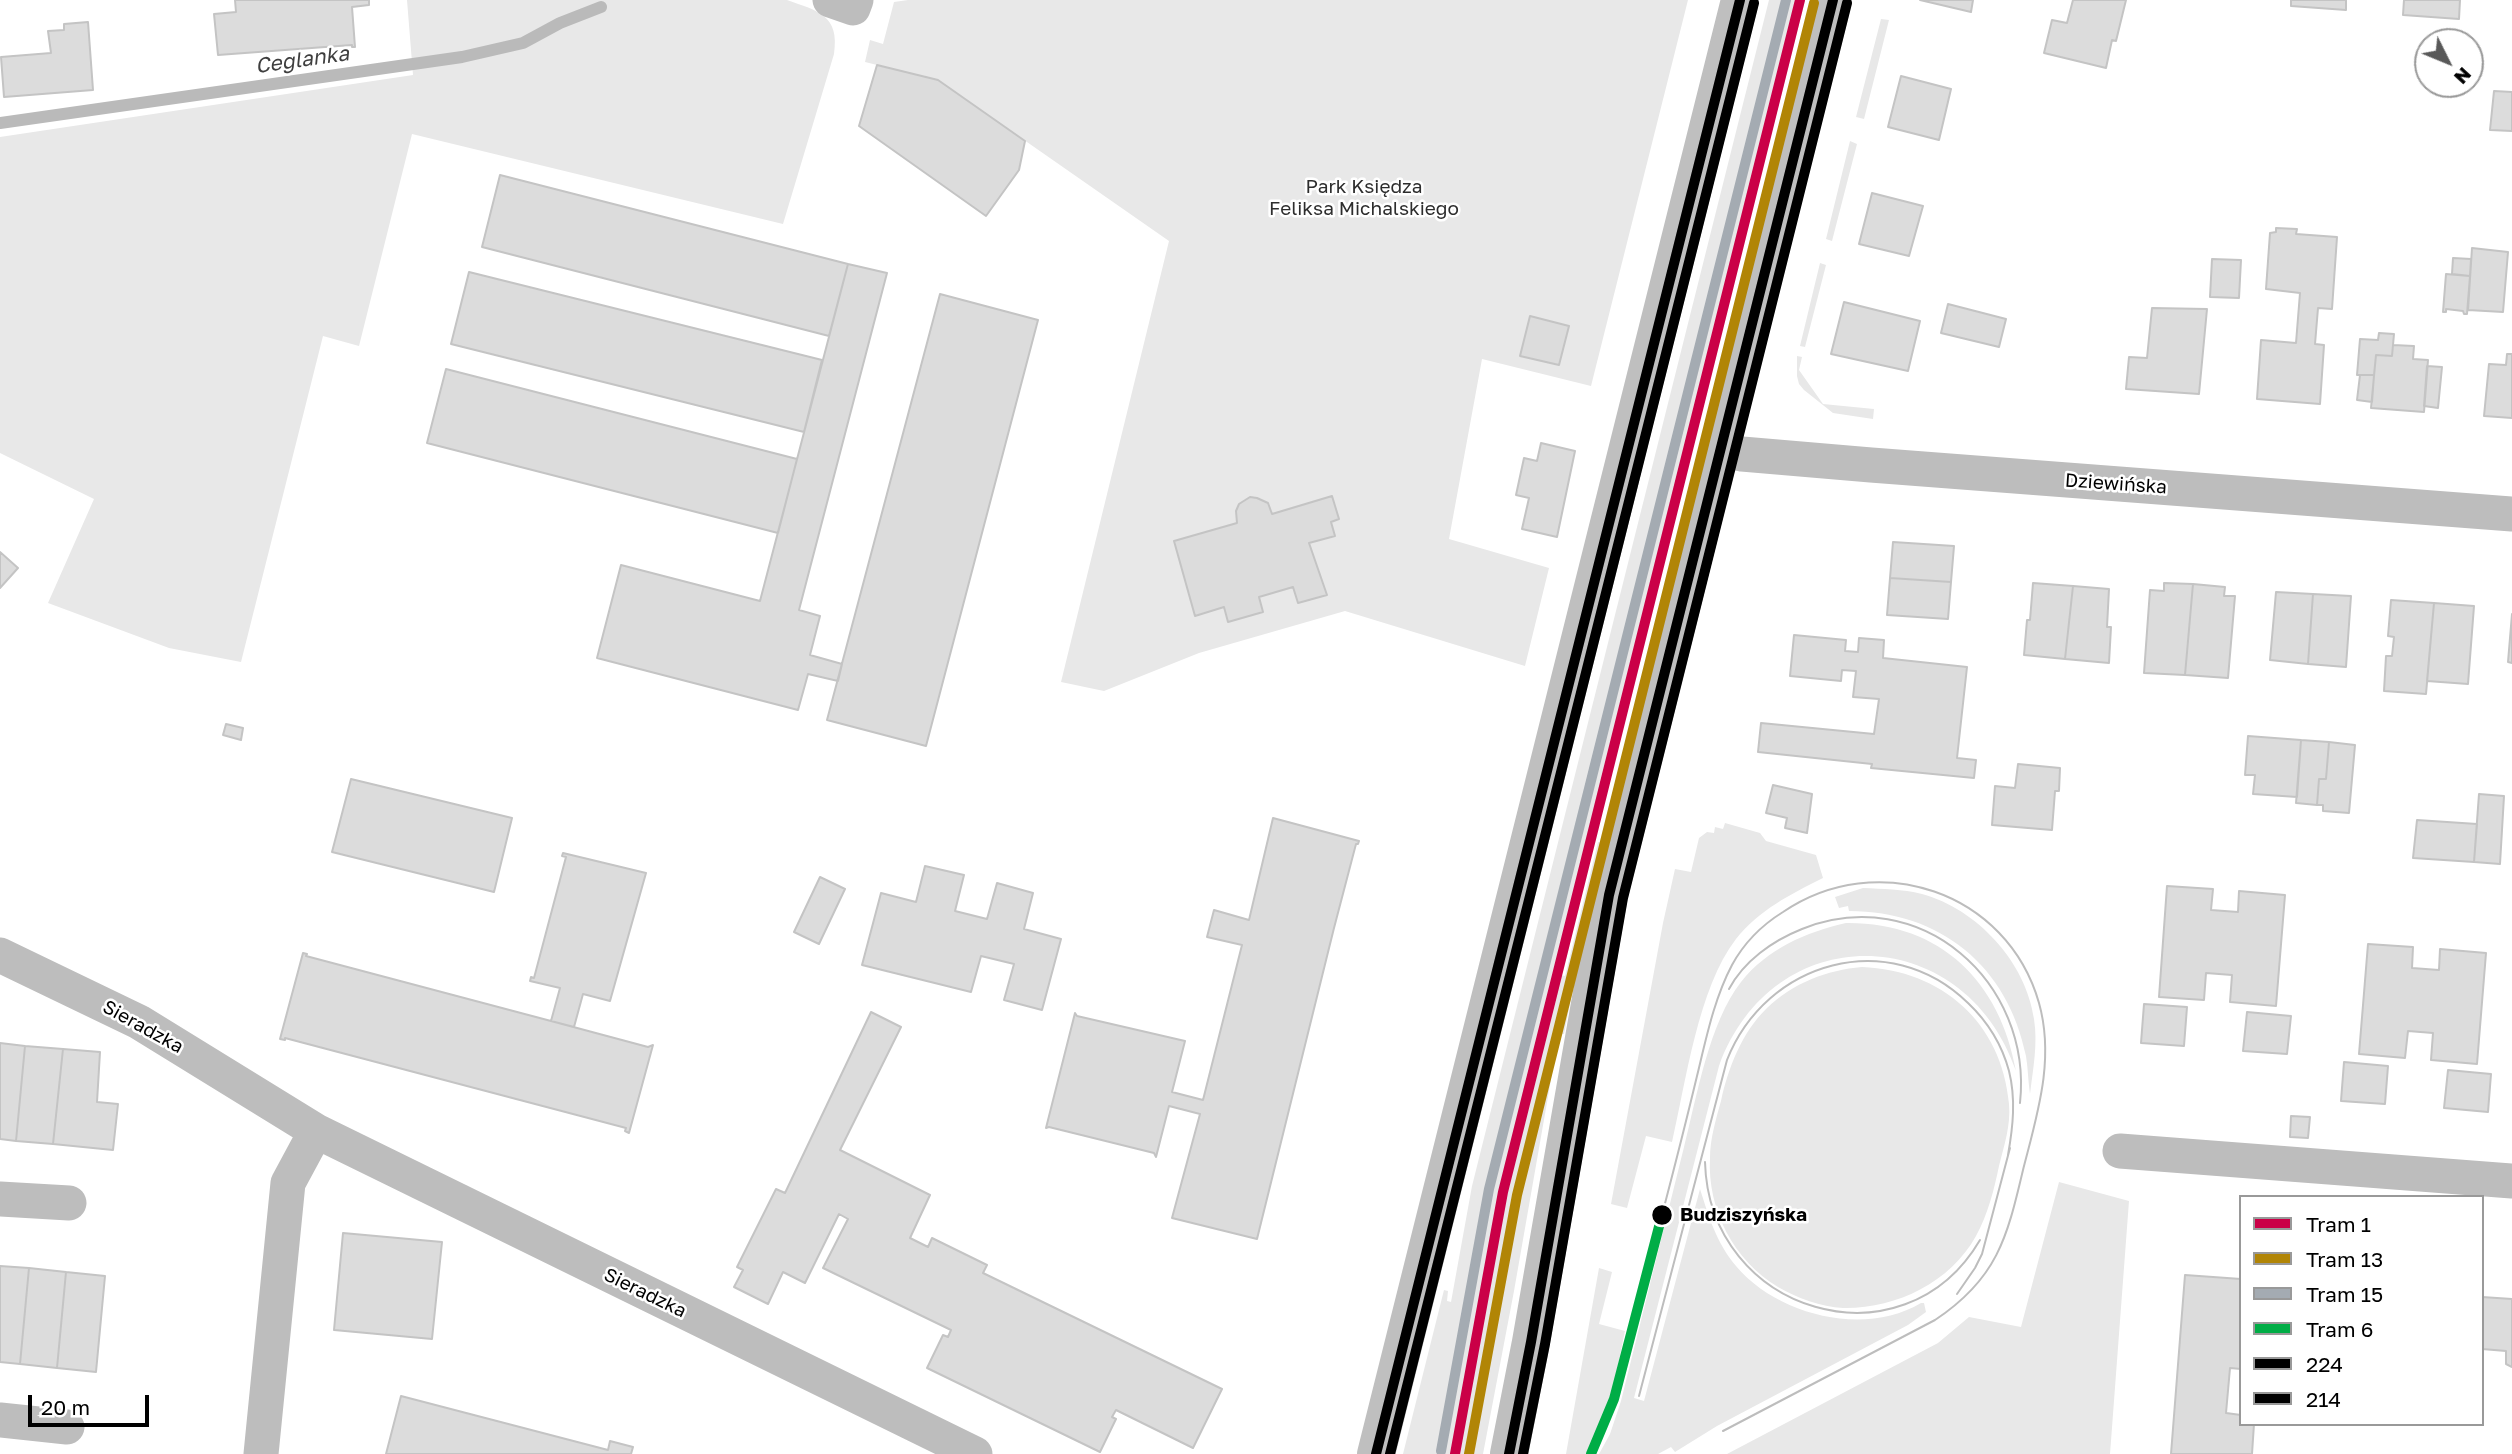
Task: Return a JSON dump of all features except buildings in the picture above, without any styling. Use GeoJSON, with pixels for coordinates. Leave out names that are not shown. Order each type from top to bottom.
{"type":"FeatureCollection","features":[{"type":"Feature","properties":{"kind":"street"},"geometry":{"type":"LineString","coordinates":[[1376,1454],[1740,0]]}},
{"type":"Feature","properties":{"kind":"street"},"geometry":{"type":"LineString","coordinates":[[1509,1454],[1609,895],[1833,0]]}},
{"type":"Feature","properties":{"kind":"street","name":"Dziewińska"},"geometry":{"type":"LineString","coordinates":[[1721,450],[1871,465],[2512,514]]}},
{"type":"Feature","properties":{"kind":"street","name":"Sieradzka"},"geometry":{"type":"LineString","coordinates":[[0,955],[139,1022],[316,1130],[975,1454]]}},
{"type":"Feature","properties":{"kind":"street"},"geometry":{"type":"LineString","coordinates":[[261,1454],[288,1183],[316,1130]]}},
{"type":"Feature","properties":{"kind":"street"},"geometry":{"type":"LineString","coordinates":[[2120,1151],[2512,1181]]}},
{"type":"Feature","properties":{"kind":"street"},"geometry":{"type":"LineString","coordinates":[[0,1199],[69,1203]]}},
{"type":"Feature","properties":{"kind":"street"},"geometry":{"type":"LineString","coordinates":[[0,1420],[67,1427]]}},
{"type":"Feature","properties":{"kind":"green space"},"geometry":{"type":"Polygon","coordinates":[[[407,0],[787,0],[824,16],[834,31],[834,54],[783,224],[412,134],[359,346],[323,336],[241,662],[169,648],[48,603],[94,499],[0,453],[0,137],[413,75],[407,0]]]}},
{"type":"Feature","properties":{"kind":"green space","name":"Park Księdza Feliksa Michalskiego"},"geometry":{"type":"Polygon","coordinates":[[[1688,0],[1591,386],[1482,359],[1449,539],[1549,568],[1525,666],[1345,611],[1199,653],[1104,691],[1061,682],[1169,241],[938,80],[865,62],[870,40],[883,44],[894,2],[1688,0]]]}},
{"type":"Feature","properties":{"kind":"green space"},"geometry":{"type":"Polygon","coordinates":[[[1769,0],[1805,0],[1561,975],[1565,976],[1598,842],[1602,843],[1564,1034],[1559,1034],[1483,1454],[1403,1454],[1444,1290],[1448,1291],[1447,1301],[1451,1302],[1472,1186],[1769,0]]]}},
{"type":"Feature","properties":{"kind":"green space"},"geometry":{"type":"Polygon","coordinates":[[[1881,19],[1889,20],[1864,119],[1856,117],[1881,19]]]}},
{"type":"Feature","properties":{"kind":"green space"},"geometry":{"type":"Polygon","coordinates":[[[1850,141],[1857,144],[1832,241],[1826,239],[1850,141]]]}},
{"type":"Feature","properties":{"kind":"green space"},"geometry":{"type":"Polygon","coordinates":[[[1820,263],[1826,265],[1805,347],[1800,346],[1820,263]]]}},
{"type":"Feature","properties":{"kind":"green space"},"geometry":{"type":"Polygon","coordinates":[[[1797,356],[1802,357],[1799,370],[1823,404],[1874,409],[1873,419],[1833,413],[1804,390],[1797,376],[1797,356]]]}},
{"type":"Feature","properties":{"kind":"green space"},"geometry":{"type":"Polygon","coordinates":[[[1725,823],[1760,833],[1766,841],[1816,855],[1823,878],[1765,911],[1736,939],[1723,959],[1703,1009],[1688,1064],[1672,1142],[1646,1136],[1627,1208],[1611,1204],[1675,869],[1691,872],[1699,838],[1707,832],[1714,833],[1715,827],[1723,829],[1725,823]]]}},
{"type":"Feature","properties":{"kind":"green space"},"geometry":{"type":"Polygon","coordinates":[[[1863,888],[1907,891],[1942,901],[1979,925],[2010,958],[2029,998],[2034,1019],[2035,1047],[2030,1094],[2026,1056],[2017,1024],[2004,995],[1986,971],[1965,950],[1940,933],[1913,921],[1882,914],[1849,911],[1848,906],[1839,908],[1835,897],[1863,888]]]}},
{"type":"Feature","properties":{"kind":"green space"},"geometry":{"type":"Polygon","coordinates":[[[1846,923],[1880,925],[1910,933],[1937,946],[1960,963],[1980,984],[1996,1010],[2008,1039],[2016,1071],[1991,1022],[1956,986],[1914,964],[1869,956],[1824,962],[1781,982],[1745,1017],[1719,1066],[1634,1398],[1644,1401],[1700,1189],[1714,1229],[1729,1257],[1753,1283],[1774,1297],[1823,1316],[1848,1319],[1874,1318],[1898,1313],[1921,1303],[1924,1303],[1926,1312],[1908,1325],[1717,1426],[1675,1452],[1671,1447],[1658,1454],[1599,1454],[1610,1434],[1621,1401],[1699,1083],[1720,1018],[1741,982],[1763,960],[1802,937],[1846,923]]]}},
{"type":"Feature","properties":{"kind":"green space"},"geometry":{"type":"Polygon","coordinates":[[[1862,967],[1891,970],[1918,978],[1942,990],[1963,1006],[1981,1026],[1994,1049],[2004,1075],[2009,1120],[1993,1193],[1976,1236],[1965,1253],[1936,1280],[1919,1290],[1882,1304],[1843,1308],[1818,1304],[1793,1295],[1762,1276],[1748,1263],[1726,1232],[1719,1214],[1710,1177],[1710,1151],[1715,1122],[1732,1063],[1743,1039],[1758,1018],[1777,999],[1811,979],[1862,967]]]}},
{"type":"Feature","properties":{"kind":"green space"},"geometry":{"type":"Polygon","coordinates":[[[2059,1182],[2129,1201],[2110,1454],[1727,1454],[1938,1343],[1969,1317],[2021,1327],[2059,1182]]]}},
{"type":"Feature","properties":{"kind":"green space"},"geometry":{"type":"Polygon","coordinates":[[[1599,1268],[1612,1272],[1599,1324],[1625,1331],[1611,1395],[1594,1440],[1586,1454],[1566,1454],[1599,1268]]]}},
{"type":"Feature","properties":{"kind":"waterway","name":"Ceglanka"},"geometry":{"type":"LineString","coordinates":[[0,123],[462,57],[523,43],[560,23],[601,7]]}},
{"type":"Feature","properties":{"kind":"tram line","name":"15"},"geometry":{"type":"LineString","coordinates":[[1441,1451],[1489,1189],[1786,0]]}},
{"type":"Feature","properties":{"kind":"tram line","name":"1"},"geometry":{"type":"LineString","coordinates":[[1455,1454],[1503,1192],[1800,0]]}},
{"type":"Feature","properties":{"kind":"tram line","name":"13"},"geometry":{"type":"LineString","coordinates":[[1469,1454],[1517,1195],[1814,3]]}},
{"type":"Feature","properties":{"kind":"tram line"},"geometry":{"type":"LineString","coordinates":[[1662,1215],[1720,991],[1742,949],[1754,935],[1783,912],[1820,893],[1858,883],[1897,883],[1934,892],[1969,908],[1999,933],[2023,964],[2039,1003],[2045,1066],[2034,1129],[2011,1216],[1996,1255],[1986,1272],[1973,1289],[1935,1320],[1723,1431]]}},
{"type":"Feature","properties":{"kind":"tram line"},"geometry":{"type":"LineString","coordinates":[[1729,989],[1760,953],[1802,929],[1846,918],[1888,919],[1926,931],[1960,953],[1988,982],[2008,1018],[2019,1059],[2020,1103]]}},
{"type":"Feature","properties":{"kind":"tram line"},"geometry":{"type":"LineString","coordinates":[[1639,1396],[1727,1060],[1745,1026],[1770,998],[1800,978],[1832,965],[1867,961],[1902,965],[1937,979],[1968,1003],[1993,1034],[2009,1071],[2013,1113],[2008,1155]]}},
{"type":"Feature","properties":{"kind":"tram line"},"geometry":{"type":"LineString","coordinates":[[1957,1294],[1982,1254],[2010,1148]]}},
{"type":"Feature","properties":{"kind":"tram line"},"geometry":{"type":"LineString","coordinates":[[1705,1162],[1715,1214],[1739,1256],[1773,1288],[1815,1307],[1860,1313],[1905,1304],[1946,1280],[1980,1240]]}},
{"type":"Feature","properties":{"kind":"tram line","name":"6"},"geometry":{"type":"LineString","coordinates":[[1591,1454],[1614,1399],[1662,1215]]}},
{"type":"Feature","properties":{"kind":"transit line","name":"224"},"geometry":{"type":"LineString","coordinates":[[1376,1454],[1740,0]]}},
{"type":"Feature","properties":{"kind":"transit line","name":"224"},"geometry":{"type":"LineString","coordinates":[[1509,1454],[1609,895],[1833,0]]}},
{"type":"Feature","properties":{"kind":"transit line","name":"214"},"geometry":{"type":"LineString","coordinates":[[1390,1454],[1754,3]]}},
{"type":"Feature","properties":{"kind":"transit line","name":"214"},"geometry":{"type":"LineString","coordinates":[[1523,1454],[1545,1344],[1623,898],[1847,3]]}},
{"type":"Feature","properties":{"kind":"place","name":"Budziszyńska"},"geometry":{"type":"Point","coordinates":[1662,1215]}}]}
